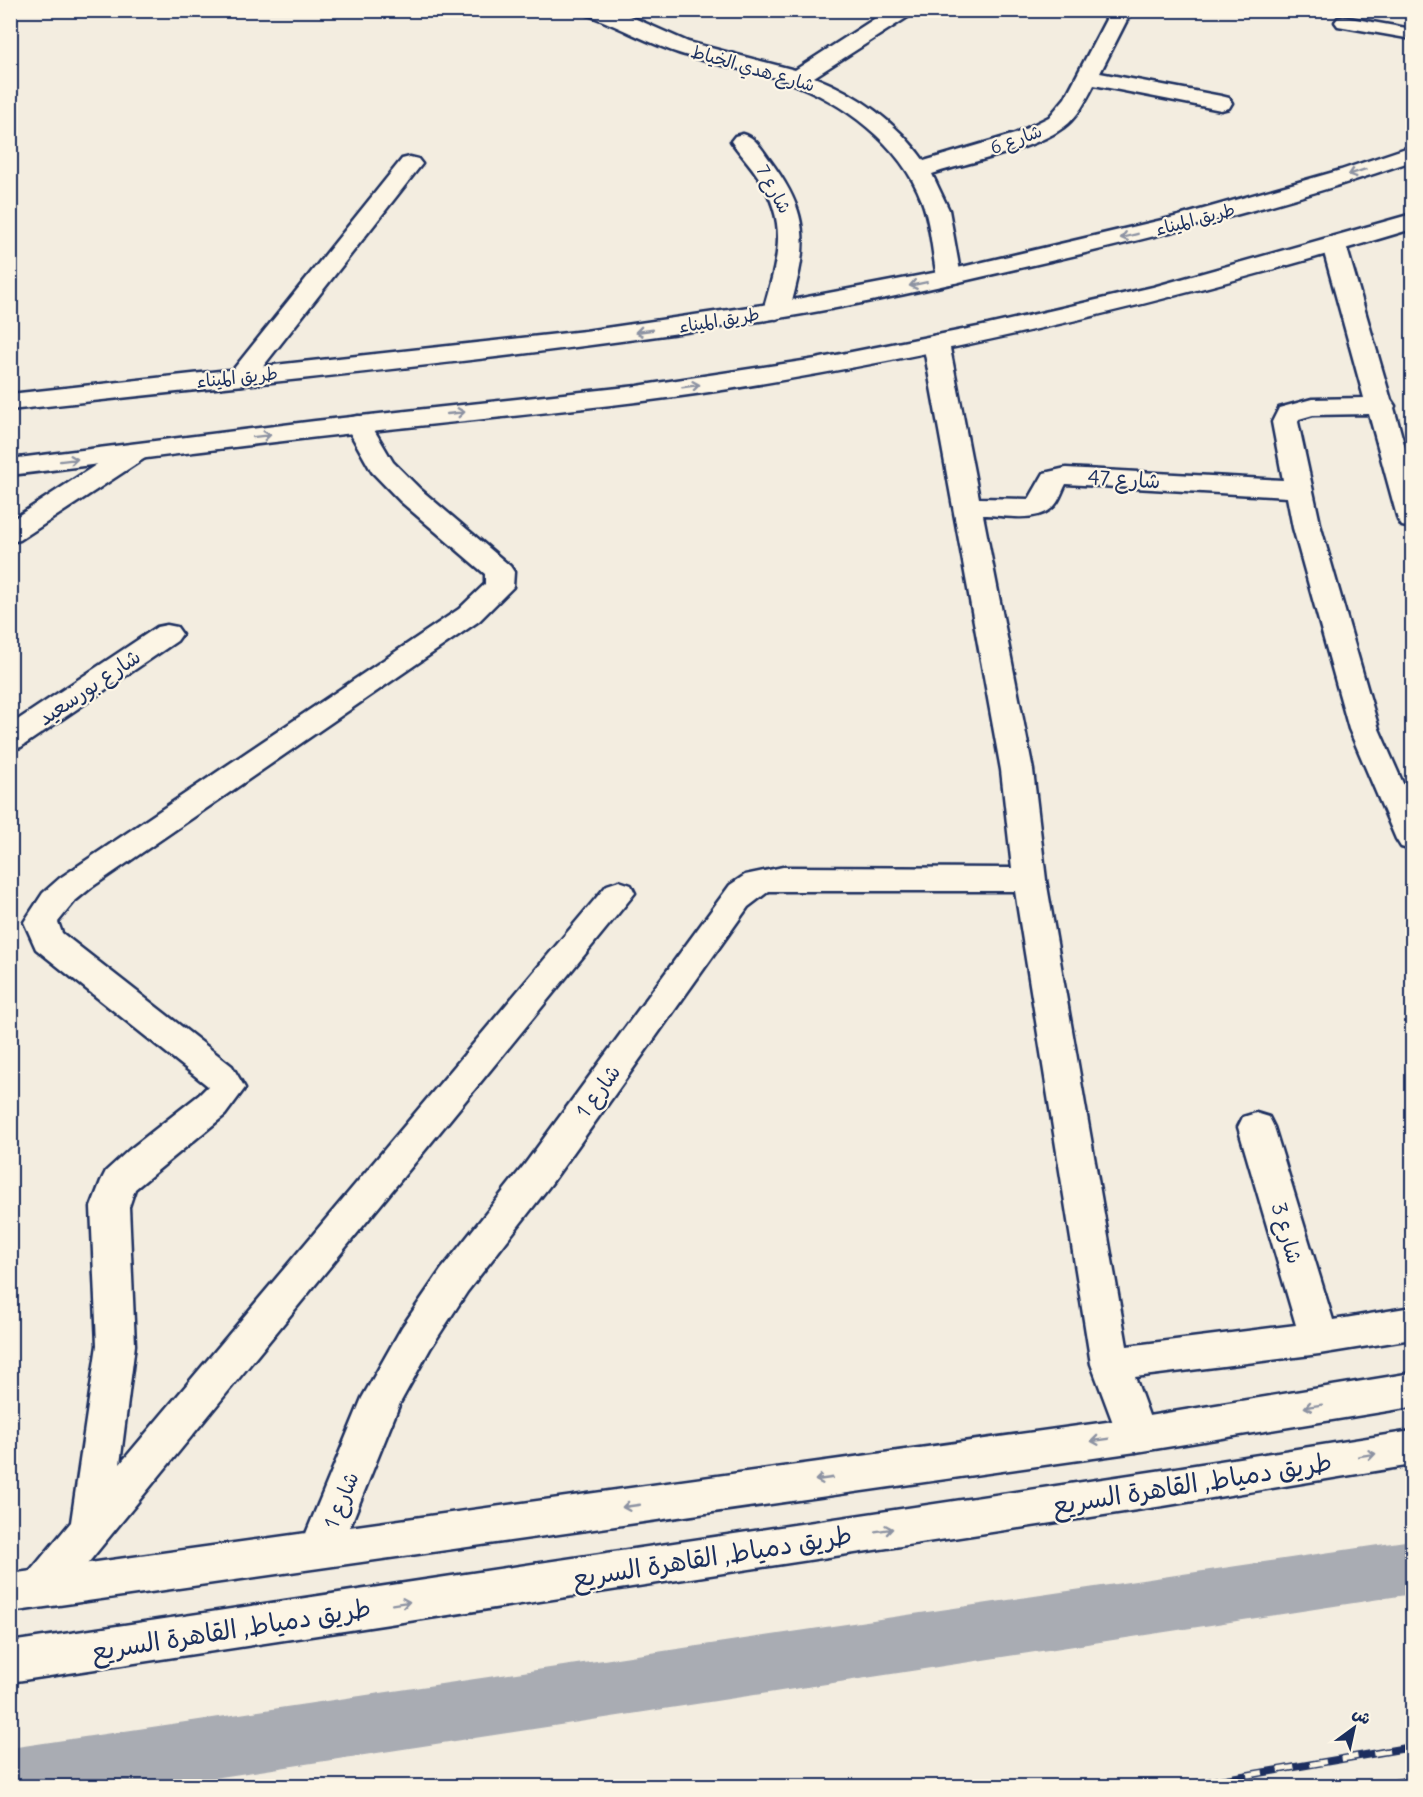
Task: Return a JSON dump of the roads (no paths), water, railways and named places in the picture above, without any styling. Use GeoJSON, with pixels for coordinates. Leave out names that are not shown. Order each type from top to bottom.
{"type":"FeatureCollection","features":[{"type":"Feature","properties":{"kind":"main road","name":"شارع هدي الخياط"},"geometry":{"type":"LineString","coordinates":[[596,10],[689,50],[797,78],[837,97],[879,126],[900,145],[919,170],[934,201],[949,277]]}},
{"type":"Feature","properties":{"kind":"main road"},"geometry":{"type":"LineString","coordinates":[[797,78],[903,10]]}},
{"type":"Feature","properties":{"kind":"main road","name":"شارع 6"},"geometry":{"type":"LineString","coordinates":[[919,170],[1023,140],[1042,131],[1068,111],[1122,10]]}},
{"type":"Feature","properties":{"kind":"main road"},"geometry":{"type":"LineString","coordinates":[[1086,77],[1221,103]]}},
{"type":"Feature","properties":{"kind":"main road","name":"شارع 7"},"geometry":{"type":"LineString","coordinates":[[743,141],[774,183],[791,219],[792,246],[776,311]]}},
{"type":"Feature","properties":{"kind":"main road","name":"طريق الميناء"},"geometry":{"type":"LineString","coordinates":[[10,402],[585,339],[776,311],[949,277],[1185,222],[1338,178],[1413,153]]}},
{"type":"Feature","properties":{"kind":"main road"},"geometry":{"type":"LineString","coordinates":[[241,376],[410,164]]}},
{"type":"Feature","properties":{"kind":"main road"},"geometry":{"type":"LineString","coordinates":[[10,467],[727,381],[936,343],[1150,296],[1413,221]]}},
{"type":"Feature","properties":{"kind":"main road"},"geometry":{"type":"LineString","coordinates":[[1334,245],[1413,520]]}},
{"type":"Feature","properties":{"kind":"main road"},"geometry":{"type":"LineString","coordinates":[[936,343],[1017,770],[1030,880],[1111,1364],[1136,1436]]}},
{"type":"Feature","properties":{"kind":"main road"},"geometry":{"type":"LineString","coordinates":[[1382,406],[1312,407],[1288,414],[1285,422],[1307,528],[1364,729],[1413,839]]}},
{"type":"Feature","properties":{"kind":"main road"},"geometry":{"type":"LineString","coordinates":[[91,1527],[116,1345],[110,1206],[119,1181],[141,1160],[212,1105],[227,1088],[220,1075],[48,940],[41,922],[51,903],[69,886],[111,860],[469,615],[500,587],[500,572],[410,495],[382,466],[358,424]]}},
{"type":"Feature","properties":{"kind":"main road"},"geometry":{"type":"LineString","coordinates":[[10,534],[135,452]]}},
{"type":"Feature","properties":{"kind":"main road","name":"شارع 47"},"geometry":{"type":"LineString","coordinates":[[968,506],[1036,508],[1045,500],[1054,479],[1066,476],[1299,489]]}},
{"type":"Feature","properties":{"kind":"main road","name":"شارع بورسعيد"},"geometry":{"type":"LineString","coordinates":[[10,740],[167,634]]}},
{"type":"Feature","properties":{"kind":"main road","name":"شارع 1"},"geometry":{"type":"LineString","coordinates":[[321,1548],[382,1398],[416,1338],[454,1281],[538,1174],[736,898],[748,885],[765,879],[783,878],[1030,880]]}},
{"type":"Feature","properties":{"kind":"main road"},"geometry":{"type":"LineString","coordinates":[[26,1590],[91,1527],[619,893]]}},
{"type":"Feature","properties":{"kind":"main road","name":"شارع 3"},"geometry":{"type":"LineString","coordinates":[[1256,1127],[1318,1338]]}},
{"type":"Feature","properties":{"kind":"main road"},"geometry":{"type":"LineString","coordinates":[[1111,1364],[1318,1338],[1413,1323]]}},
{"type":"Feature","properties":{"kind":"main road"},"geometry":{"type":"LineString","coordinates":[[26,1590],[1136,1436],[1413,1390]]}},
{"type":"Feature","properties":{"kind":"main road","name":"طريق دمياط, القاهرة السريع"},"geometry":{"type":"LineString","coordinates":[[10,1662],[1104,1497],[1413,1448]]}},
{"type":"Feature","properties":{"kind":"lane"},"geometry":{"type":"LineString","coordinates":[[1344,22],[1413,34]]}},
{"type":"Feature","properties":{"kind":"waterway"},"geometry":{"type":"LineString","coordinates":[[10,1779],[1412,1567]]}},
{"type":"Feature","properties":{"kind":"railway"},"geometry":{"type":"LineString","coordinates":[[1184,1786],[1412,1747]]}},
{"type":"Feature","properties":{"kind":"railway"},"geometry":{"type":"LineString","coordinates":[[1376,1786],[1412,1780]]}}]}
